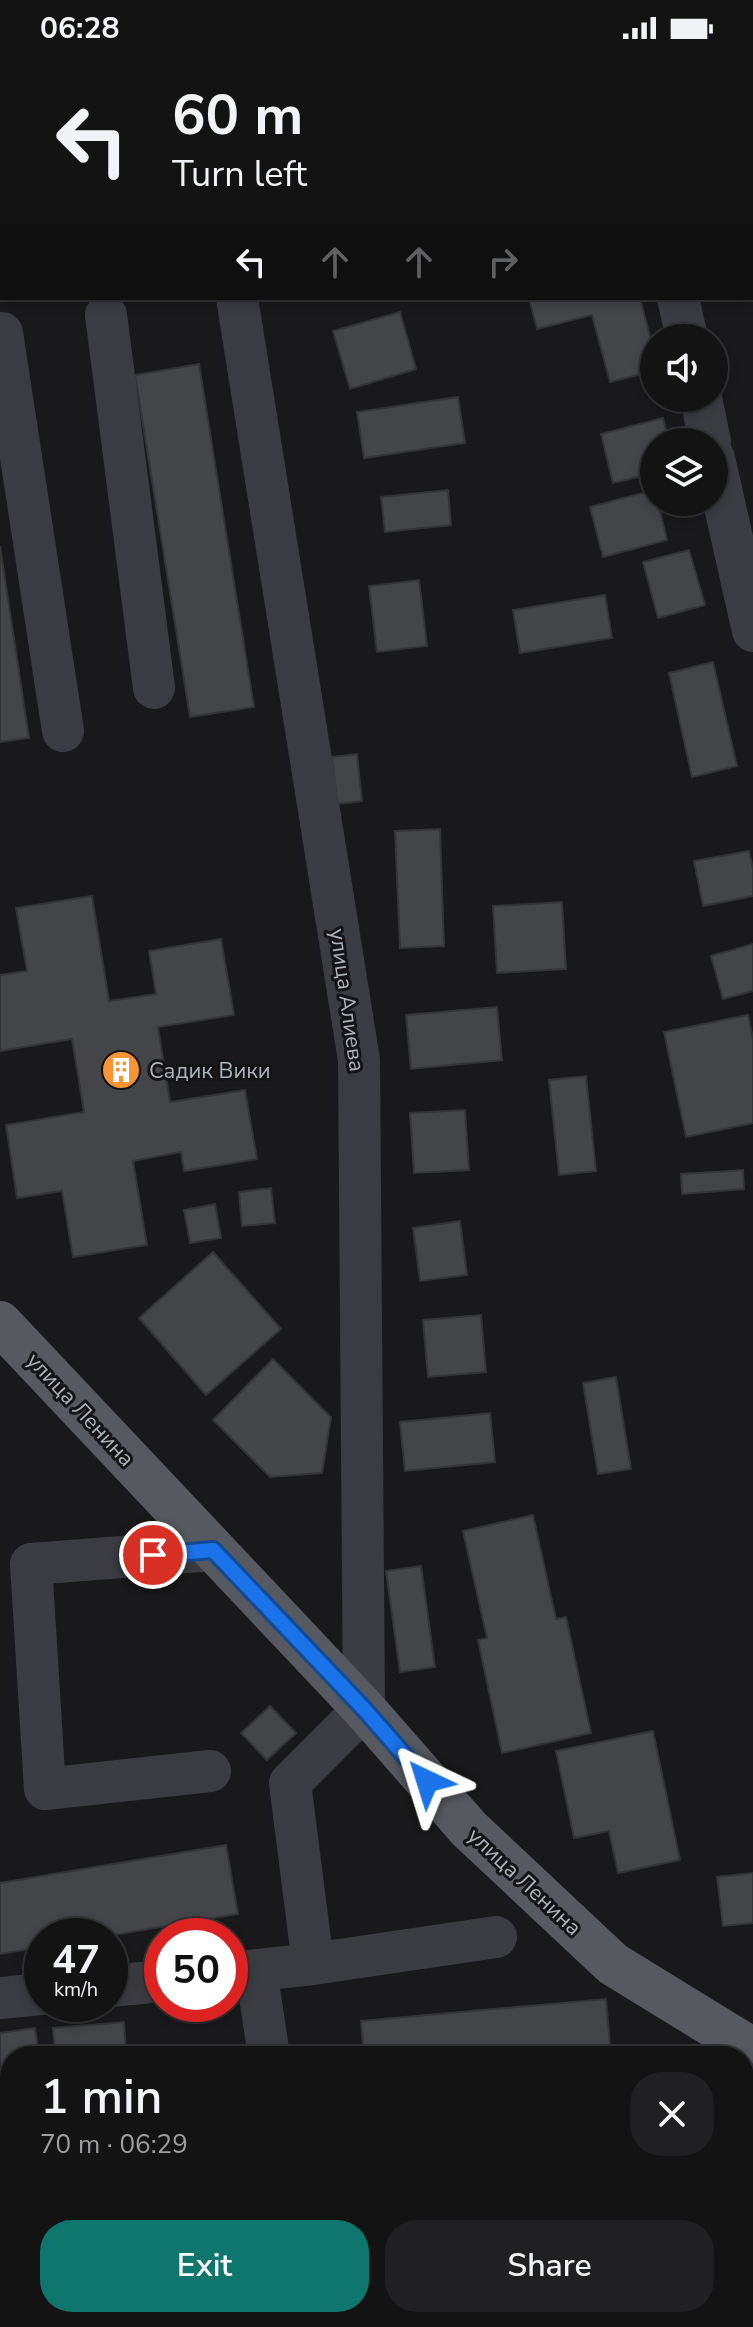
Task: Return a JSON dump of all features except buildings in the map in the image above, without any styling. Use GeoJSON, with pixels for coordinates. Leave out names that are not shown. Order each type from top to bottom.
{"type":"FeatureCollection","features":[{"type":"Feature","properties":{"kind":"main road","name":"улица Ленина"},"geometry":{"type":"LineString","coordinates":[[0,1323],[364,1709],[469,1829],[613,1964],[746,2046]]}},
{"type":"Feature","properties":{"kind":"street","name":"улица Алиева"},"geometry":{"type":"LineString","coordinates":[[237,300],[359,1060],[364,1709]]}},
{"type":"Feature","properties":{"kind":"street"},"geometry":{"type":"LineString","coordinates":[[678,300],[684,324]]}},
{"type":"Feature","properties":{"kind":"street"},"geometry":{"type":"LineString","coordinates":[[106,315],[154,688]]}},
{"type":"Feature","properties":{"kind":"street"},"geometry":{"type":"LineString","coordinates":[[2,333],[63,731]]}},
{"type":"Feature","properties":{"kind":"street"},"geometry":{"type":"LineString","coordinates":[[727,516],[753,631]]}},
{"type":"Feature","properties":{"kind":"street"},"geometry":{"type":"LineString","coordinates":[[210,1771],[45,1789],[31,1564],[213,1550]]}},
{"type":"Feature","properties":{"kind":"street"},"geometry":{"type":"LineString","coordinates":[[313,1964],[290,1783],[364,1709]]}},
{"type":"Feature","properties":{"kind":"street"},"geometry":{"type":"LineString","coordinates":[[248,1971],[496,1937]]}},
{"type":"Feature","properties":{"kind":"street"},"geometry":{"type":"LineString","coordinates":[[248,1988],[266,2046]]}},
{"type":"Feature","properties":{"kind":"street"},"geometry":{"type":"LineString","coordinates":[[0,1998],[24,1996]]}},
{"type":"Feature","properties":{"kind":"place","name":"Садик Вики"},"geometry":{"type":"Point","coordinates":[121,1070]}},
{"type":"Feature","properties":{"kind":"route"},"geometry":{"type":"LineString","coordinates":[[153,1555],[213,1550],[364,1709],[427,1781]]}}]}
